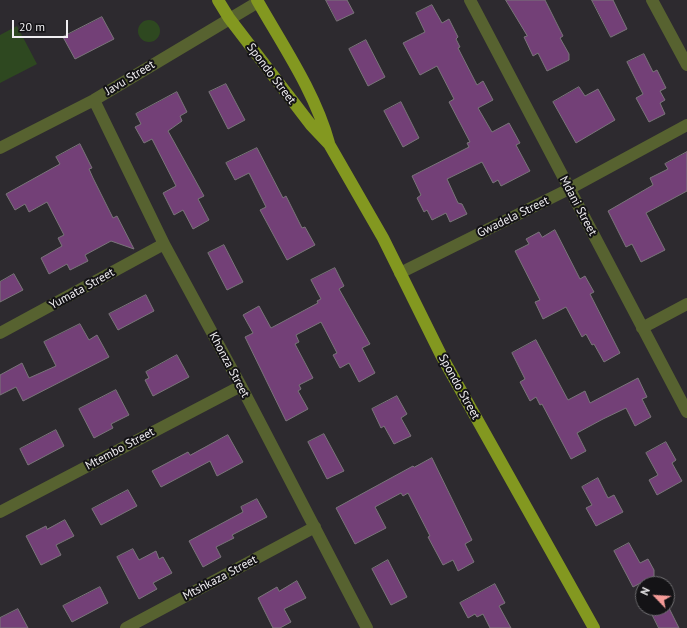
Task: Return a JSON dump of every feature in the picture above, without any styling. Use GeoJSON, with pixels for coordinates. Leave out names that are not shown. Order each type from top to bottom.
{"type":"FeatureCollection","features":[{"type":"Feature","properties":{"kind":"main road","name":"Spondo Street"},"geometry":{"type":"LineString","coordinates":[[218,0],[229,18],[311,125],[329,144]]}},
{"type":"Feature","properties":{"kind":"main road","name":"Spondo Street"},"geometry":{"type":"LineString","coordinates":[[257,1],[306,85],[323,122],[329,144],[400,273],[441,355],[594,628]]}},
{"type":"Feature","properties":{"kind":"street","name":"Mdani Street"},"geometry":{"type":"LineString","coordinates":[[470,0],[687,412]]}},
{"type":"Feature","properties":{"kind":"street"},"geometry":{"type":"LineString","coordinates":[[652,0],[687,65]]}},
{"type":"Feature","properties":{"kind":"street","name":"Javu Street"},"geometry":{"type":"LineString","coordinates":[[0,148],[94,100],[257,1]]}},
{"type":"Feature","properties":{"kind":"street","name":"Khonza Street"},"geometry":{"type":"LineString","coordinates":[[94,100],[164,244],[241,386],[366,628]]}},
{"type":"Feature","properties":{"kind":"street","name":"Gwadela Street"},"geometry":{"type":"LineString","coordinates":[[400,273],[569,189],[687,125]]}},
{"type":"Feature","properties":{"kind":"street","name":"Yumata Street"},"geometry":{"type":"LineString","coordinates":[[0,333],[164,244]]}},
{"type":"Feature","properties":{"kind":"street"},"geometry":{"type":"LineString","coordinates":[[642,328],[687,304]]}},
{"type":"Feature","properties":{"kind":"street","name":"Mtembo Street"},"geometry":{"type":"LineString","coordinates":[[0,512],[241,386]]}},
{"type":"Feature","properties":{"kind":"street","name":"Mtshkaza Street"},"geometry":{"type":"LineString","coordinates":[[126,628],[315,527]]}},
{"type":"Feature","properties":{"kind":"green space"},"geometry":{"type":"Polygon","coordinates":[[[149,20],[157,23],[160,31],[157,39],[149,42],[141,39],[138,31],[141,23],[149,20]]]}},
{"type":"Feature","properties":{"kind":"green space"},"geometry":{"type":"Polygon","coordinates":[[[17,26],[37,64],[0,83],[0,35],[17,26]]]}},
{"type":"Feature","properties":{"kind":"building"},"geometry":{"type":"Polygon","coordinates":[[[326,0],[347,0],[354,13],[337,21],[326,0]]]}},
{"type":"Feature","properties":{"kind":"building"},"geometry":{"type":"Polygon","coordinates":[[[506,0],[545,0],[563,36],[560,38],[569,54],[569,60],[547,71],[538,53],[533,56],[524,37],[527,36],[506,0]]]}},
{"type":"Feature","properties":{"kind":"building"},"geometry":{"type":"Polygon","coordinates":[[[592,0],[613,0],[627,29],[611,37],[592,0]]]}},
{"type":"Feature","properties":{"kind":"building"},"geometry":{"type":"Polygon","coordinates":[[[432,5],[442,23],[449,19],[458,37],[456,39],[460,47],[458,48],[477,85],[483,81],[493,100],[478,108],[492,132],[509,123],[520,143],[516,145],[530,171],[501,186],[498,180],[493,183],[482,162],[447,179],[458,203],[462,204],[467,214],[450,222],[446,213],[432,220],[427,210],[424,212],[417,198],[421,195],[412,176],[469,147],[467,143],[470,142],[449,102],[454,99],[437,66],[420,75],[403,43],[425,32],[416,13],[432,5]]]}},
{"type":"Feature","properties":{"kind":"building"},"geometry":{"type":"Polygon","coordinates":[[[102,17],[114,39],[75,59],[63,37],[102,17]]]}},
{"type":"Feature","properties":{"kind":"building"},"geometry":{"type":"Polygon","coordinates":[[[366,40],[385,77],[368,86],[349,49],[366,40]]]}},
{"type":"Feature","properties":{"kind":"building"},"geometry":{"type":"Polygon","coordinates":[[[644,54],[653,72],[657,70],[666,88],[660,91],[665,100],[660,103],[665,114],[649,122],[636,98],[643,94],[627,62],[644,54]]]}},
{"type":"Feature","properties":{"kind":"building"},"geometry":{"type":"Polygon","coordinates":[[[226,84],[245,120],[228,129],[209,92],[226,84]]]}},
{"type":"Feature","properties":{"kind":"building"},"geometry":{"type":"Polygon","coordinates":[[[579,87],[585,96],[598,89],[615,120],[576,143],[553,102],[579,87]]]}},
{"type":"Feature","properties":{"kind":"building"},"geometry":{"type":"Polygon","coordinates":[[[177,92],[187,112],[180,116],[182,121],[168,131],[204,196],[198,199],[209,220],[193,229],[183,210],[174,215],[163,193],[176,186],[152,139],[144,143],[135,127],[141,124],[136,114],[177,92]]]}},
{"type":"Feature","properties":{"kind":"building"},"geometry":{"type":"Polygon","coordinates":[[[401,102],[419,138],[403,147],[384,111],[401,102]]]}},
{"type":"Feature","properties":{"kind":"building"},"geometry":{"type":"Polygon","coordinates":[[[80,144],[92,168],[89,169],[93,178],[113,218],[117,216],[134,249],[111,241],[85,255],[88,261],[70,270],[67,264],[49,274],[41,258],[62,246],[58,238],[64,235],[47,202],[29,212],[25,204],[15,210],[6,194],[60,164],[56,157],[80,144]]]}},
{"type":"Feature","properties":{"kind":"building"},"geometry":{"type":"Polygon","coordinates":[[[257,148],[283,198],[286,196],[302,228],[305,227],[315,245],[287,260],[260,210],[266,207],[249,173],[235,180],[226,163],[257,148]]]}},
{"type":"Feature","properties":{"kind":"building"},"geometry":{"type":"Polygon","coordinates":[[[687,152],[687,191],[646,213],[665,250],[641,262],[632,244],[626,247],[608,211],[653,185],[650,178],[668,169],[665,164],[687,152]]]}},
{"type":"Feature","properties":{"kind":"building"},"geometry":{"type":"Polygon","coordinates":[[[555,230],[580,279],[585,276],[594,292],[590,294],[620,353],[604,362],[594,344],[592,345],[586,334],[582,337],[566,307],[543,319],[535,302],[540,300],[515,251],[529,244],[526,239],[539,232],[542,237],[555,230]]]}},
{"type":"Feature","properties":{"kind":"building"},"geometry":{"type":"Polygon","coordinates":[[[224,245],[243,282],[227,290],[208,253],[224,245]]]}},
{"type":"Feature","properties":{"kind":"building"},"geometry":{"type":"Polygon","coordinates":[[[335,268],[344,286],[339,289],[370,344],[362,348],[375,373],[359,382],[349,363],[340,368],[333,355],[337,353],[321,322],[296,335],[299,342],[295,344],[313,378],[299,385],[301,389],[298,391],[308,409],[286,421],[245,337],[253,333],[243,315],[259,306],[271,328],[318,303],[317,301],[321,299],[311,280],[335,268]]]}},
{"type":"Feature","properties":{"kind":"building"},"geometry":{"type":"Polygon","coordinates":[[[14,274],[23,290],[0,302],[0,282],[14,274]]]}},
{"type":"Feature","properties":{"kind":"building"},"geometry":{"type":"Polygon","coordinates":[[[146,295],[154,311],[118,330],[109,314],[146,295]]]}},
{"type":"Feature","properties":{"kind":"building"},"geometry":{"type":"Polygon","coordinates":[[[80,324],[89,340],[97,335],[109,357],[23,401],[16,387],[0,395],[0,375],[22,363],[29,378],[56,366],[44,342],[80,324]]]}},
{"type":"Feature","properties":{"kind":"building"},"geometry":{"type":"Polygon","coordinates":[[[536,340],[568,400],[585,391],[590,403],[638,378],[647,397],[642,399],[651,417],[635,426],[626,408],[603,419],[577,433],[586,451],[571,459],[542,404],[540,405],[536,397],[530,401],[520,382],[525,379],[512,353],[536,340]]]}},
{"type":"Feature","properties":{"kind":"building"},"geometry":{"type":"Polygon","coordinates":[[[177,355],[189,377],[153,396],[145,380],[149,378],[146,372],[177,355]]]}},
{"type":"Feature","properties":{"kind":"building"},"geometry":{"type":"Polygon","coordinates":[[[116,390],[129,415],[111,424],[113,428],[94,438],[79,409],[116,390]]]}},
{"type":"Feature","properties":{"kind":"building"},"geometry":{"type":"Polygon","coordinates":[[[397,396],[407,414],[401,418],[411,436],[394,444],[384,426],[381,428],[372,409],[397,396]]]}},
{"type":"Feature","properties":{"kind":"building"},"geometry":{"type":"Polygon","coordinates":[[[56,430],[64,446],[28,465],[20,449],[56,430]]]}},
{"type":"Feature","properties":{"kind":"building"},"geometry":{"type":"Polygon","coordinates":[[[324,434],[344,471],[327,479],[308,442],[324,434]]]}},
{"type":"Feature","properties":{"kind":"building"},"geometry":{"type":"Polygon","coordinates":[[[228,435],[243,462],[217,476],[210,461],[161,487],[152,471],[188,452],[190,455],[228,435]]]}},
{"type":"Feature","properties":{"kind":"building"},"geometry":{"type":"Polygon","coordinates":[[[666,442],[676,460],[672,463],[682,481],[657,495],[649,480],[658,475],[646,453],[666,442]]]}},
{"type":"Feature","properties":{"kind":"building"},"geometry":{"type":"Polygon","coordinates":[[[432,458],[472,540],[465,544],[474,562],[458,571],[453,560],[443,565],[428,537],[430,536],[408,493],[403,496],[401,493],[375,507],[386,528],[355,544],[336,508],[413,466],[414,467],[432,458]]]}},
{"type":"Feature","properties":{"kind":"building"},"geometry":{"type":"Polygon","coordinates":[[[598,478],[608,498],[614,495],[623,512],[596,526],[586,508],[592,505],[582,487],[598,478]]]}},
{"type":"Feature","properties":{"kind":"building"},"geometry":{"type":"Polygon","coordinates":[[[128,490],[137,506],[101,525],[92,509],[128,490]]]}},
{"type":"Feature","properties":{"kind":"building"},"geometry":{"type":"Polygon","coordinates":[[[257,499],[267,517],[232,535],[234,538],[216,547],[221,557],[203,567],[189,541],[243,512],[241,507],[257,499]]]}},
{"type":"Feature","properties":{"kind":"building"},"geometry":{"type":"Polygon","coordinates":[[[65,520],[74,536],[56,545],[61,555],[41,565],[26,536],[46,526],[47,529],[65,520]]]}},
{"type":"Feature","properties":{"kind":"building"},"geometry":{"type":"Polygon","coordinates":[[[629,543],[640,563],[648,559],[654,570],[654,576],[635,576],[635,586],[633,587],[614,551],[629,543]]]}},
{"type":"Feature","properties":{"kind":"building"},"geometry":{"type":"Polygon","coordinates":[[[133,549],[139,560],[156,551],[159,559],[163,557],[172,573],[153,583],[157,589],[139,599],[117,557],[133,549]]]}},
{"type":"Feature","properties":{"kind":"building"},"geometry":{"type":"Polygon","coordinates":[[[388,560],[407,597],[391,605],[372,569],[388,560]]]}},
{"type":"Feature","properties":{"kind":"building"},"geometry":{"type":"Polygon","coordinates":[[[297,581],[306,598],[284,609],[291,622],[280,628],[273,628],[258,598],[277,587],[279,591],[297,581]]]}},
{"type":"Feature","properties":{"kind":"building"},"geometry":{"type":"Polygon","coordinates":[[[495,584],[505,603],[499,606],[511,628],[490,628],[483,614],[477,617],[475,614],[468,618],[460,603],[495,584]]]}},
{"type":"Feature","properties":{"kind":"building"},"geometry":{"type":"Polygon","coordinates":[[[100,587],[108,603],[72,622],[63,606],[100,587]]]}},
{"type":"Feature","properties":{"kind":"building"},"geometry":{"type":"Polygon","coordinates":[[[18,609],[28,628],[0,628],[0,618],[18,609]]]}},
{"type":"Feature","properties":{"kind":"building"},"geometry":{"type":"Polygon","coordinates":[[[653,616],[673,616],[679,628],[659,628],[653,616]]]}}]}
